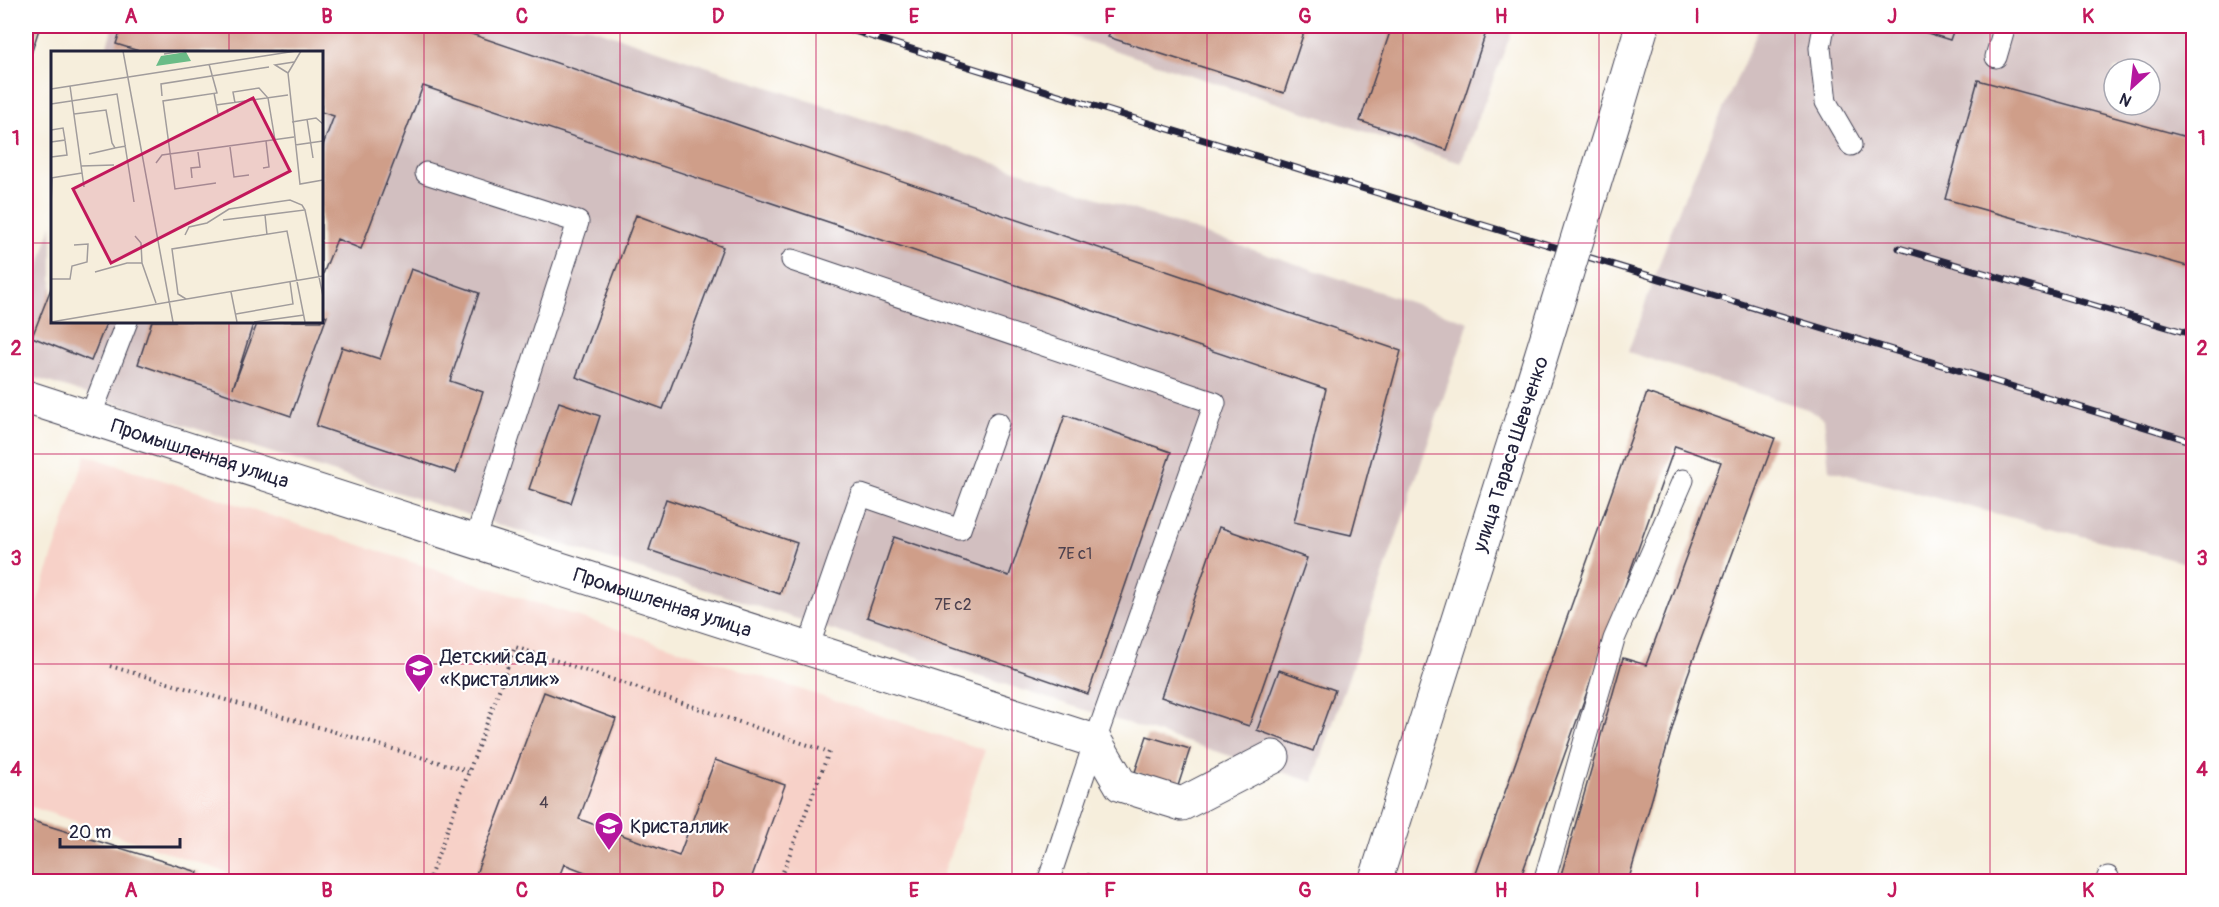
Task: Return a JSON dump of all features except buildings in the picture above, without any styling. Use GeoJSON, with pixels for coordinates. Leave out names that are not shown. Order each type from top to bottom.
{"type":"FeatureCollection","features":[{"type":"Feature","properties":{"kind":"street","name":"улица Тараса Шевченко"},"geometry":{"type":"LineString","coordinates":[[1375,882],[1529,395],[1642,26]]}},
{"type":"Feature","properties":{"kind":"street","name":"Промышленная улица"},"geometry":{"type":"LineString","coordinates":[[26,397],[1095,741]]}},
{"type":"Feature","properties":{"kind":"street"},"geometry":{"type":"LineString","coordinates":[[1095,741],[1121,784],[1182,804],[1273,757]]}},
{"type":"Feature","properties":{"kind":"lane"},"geometry":{"type":"LineString","coordinates":[[1824,26],[1821,48],[1826,102],[1851,145]]}},
{"type":"Feature","properties":{"kind":"lane"},"geometry":{"type":"LineString","coordinates":[[1996,57],[2005,26]]}},
{"type":"Feature","properties":{"kind":"lane"},"geometry":{"type":"LineString","coordinates":[[426,173],[578,222],[475,541]]}},
{"type":"Feature","properties":{"kind":"lane"},"geometry":{"type":"LineString","coordinates":[[792,260],[1215,403],[1095,741],[1048,882]]}},
{"type":"Feature","properties":{"kind":"lane"},"geometry":{"type":"LineString","coordinates":[[90,417],[127,322]]}},
{"type":"Feature","properties":{"kind":"lane"},"geometry":{"type":"LineString","coordinates":[[808,648],[861,495],[960,528],[998,423]]}},
{"type":"Feature","properties":{"kind":"lane"},"geometry":{"type":"LineString","coordinates":[[1544,882],[1614,639],[1683,480]]}},
{"type":"Feature","properties":{"kind":"path"},"geometry":{"type":"LineString","coordinates":[[428,882],[516,647],[829,752],[779,882]]}},
{"type":"Feature","properties":{"kind":"path"},"geometry":{"type":"LineString","coordinates":[[110,666],[468,771]]}},
{"type":"Feature","properties":{"kind":"shaded area"},"geometry":{"type":"Polygon","coordinates":[[[113,26],[586,26],[1469,322],[1313,782],[26,375],[26,313],[51,227],[51,322],[322,322],[322,51],[105,51],[113,26]]]}},
{"type":"Feature","properties":{"kind":"shaded area"},"geometry":{"type":"Polygon","coordinates":[[[1040,26],[1514,26],[1461,163],[1040,26]]]}},
{"type":"Feature","properties":{"kind":"shaded area"},"geometry":{"type":"Polygon","coordinates":[[[1760,26],[2193,26],[2193,565],[1829,470],[1824,419],[1807,409],[1628,352],[1679,209],[1760,26]]]}},
{"type":"Feature","properties":{"kind":"shaded area","name":"Детский сад «Кристаллик»"},"geometry":{"type":"Polygon","coordinates":[[[86,455],[985,750],[941,881],[224,881],[226,872],[26,805],[26,636],[86,455]]]}},
{"type":"Feature","properties":{"kind":"railway"},"geometry":{"type":"LineString","coordinates":[[838,26],[2194,442]]}},
{"type":"Feature","properties":{"kind":"railway"},"geometry":{"type":"LineString","coordinates":[[1899,248],[2194,335]]}},
{"type":"Feature","properties":{"kind":"place","name":"Детский сад «Кристаллик»"},"geometry":{"type":"Point","coordinates":[419,694]}},
{"type":"Feature","properties":{"kind":"place","name":"Кристаллик"},"geometry":{"type":"Point","coordinates":[609,852]}}]}
